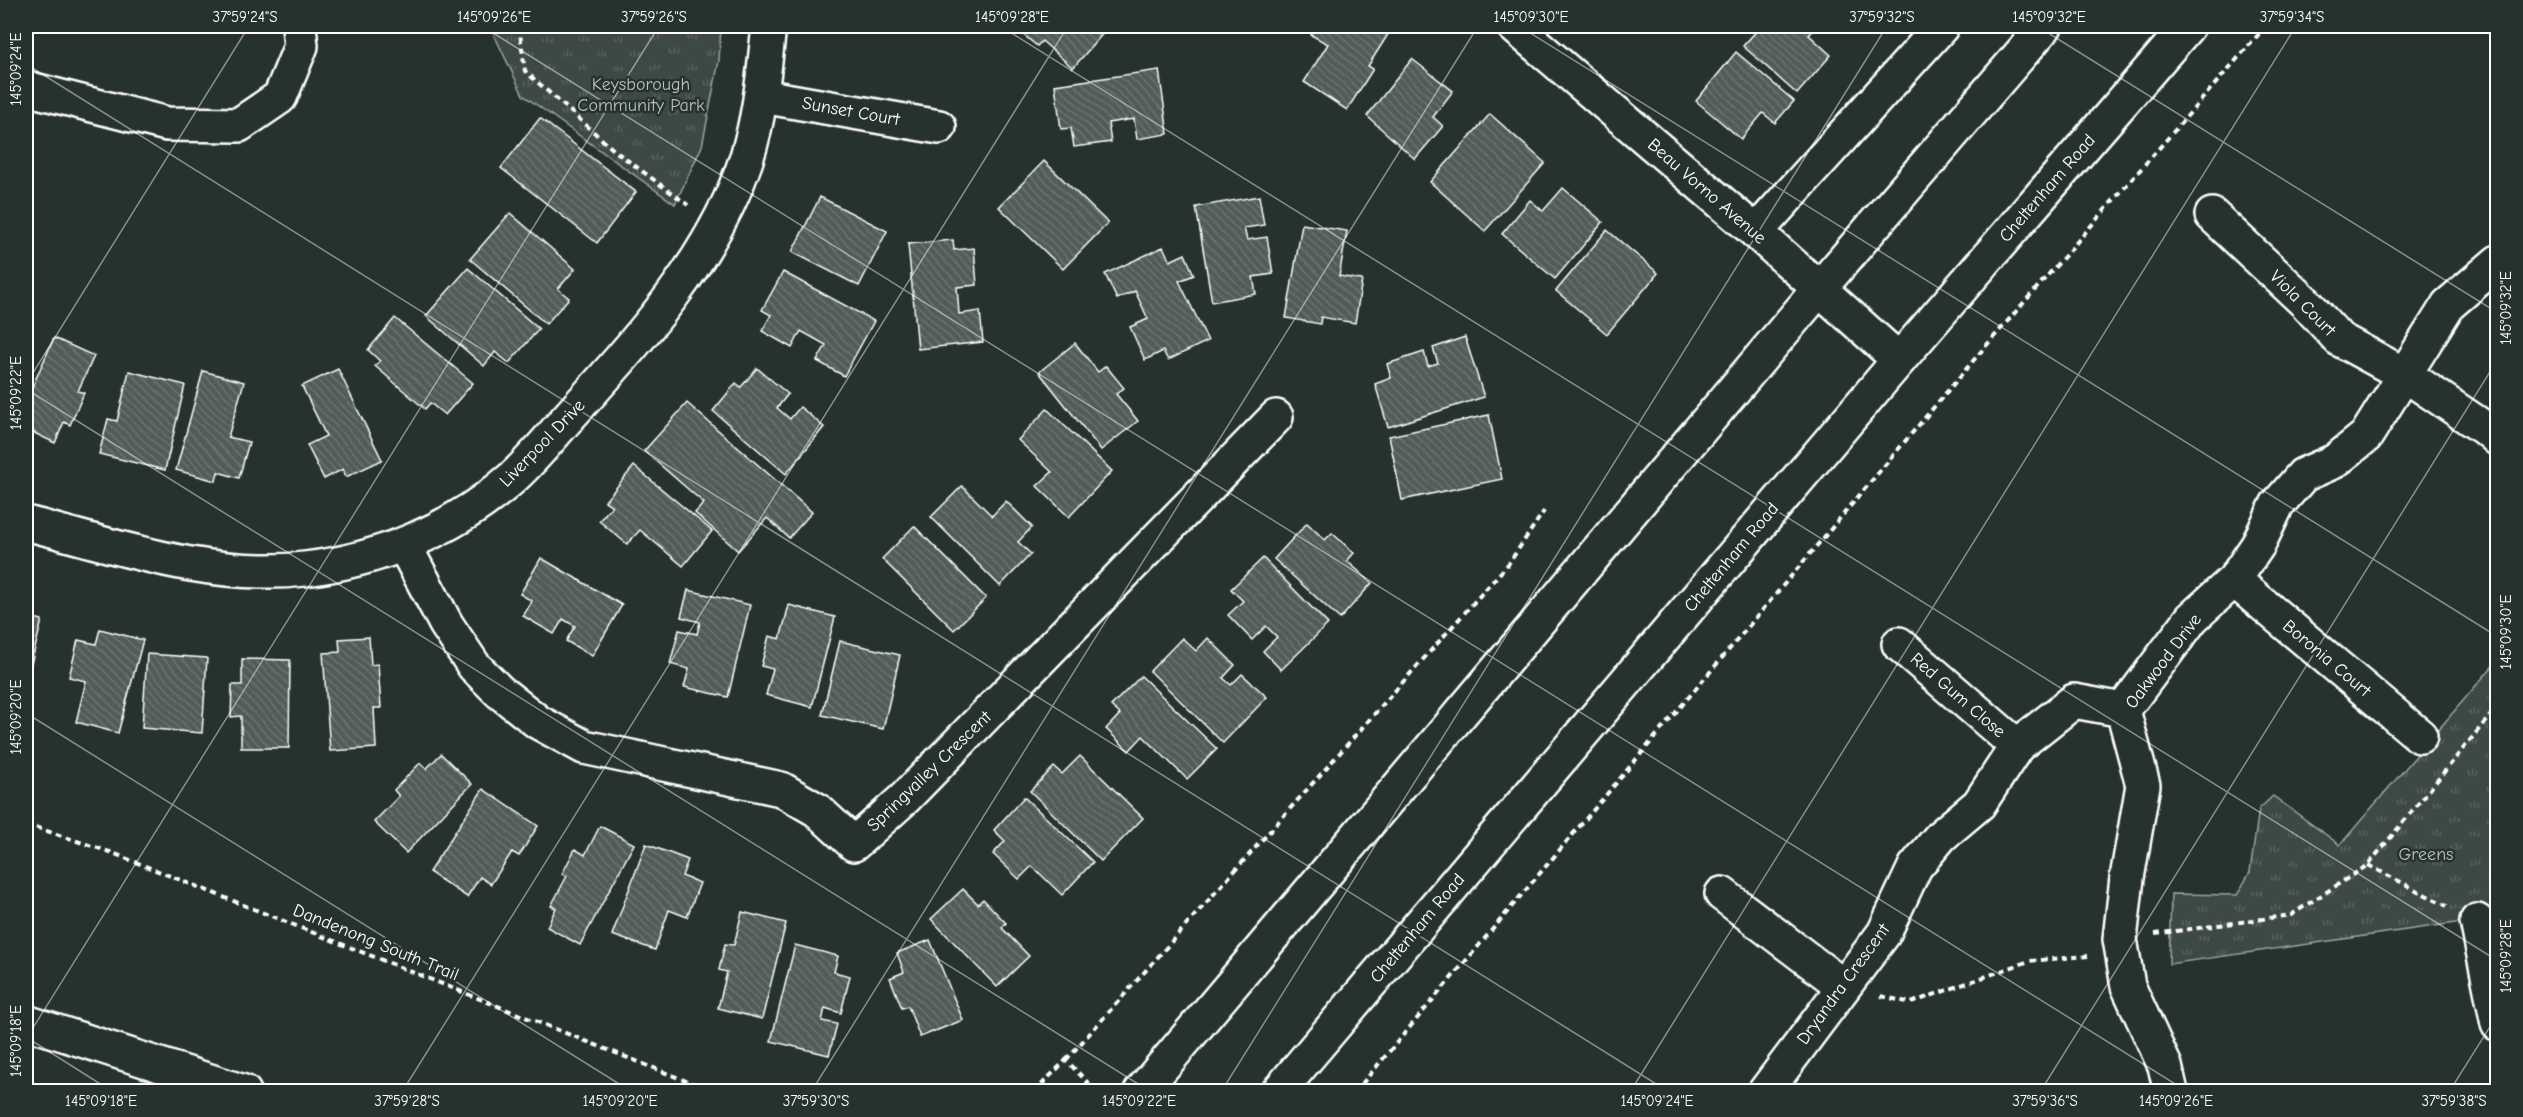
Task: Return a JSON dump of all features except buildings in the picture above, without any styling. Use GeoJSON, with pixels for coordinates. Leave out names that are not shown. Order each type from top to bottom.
{"type":"FeatureCollection","features":[{"type":"Feature","properties":{"kind":"main road"},"geometry":{"type":"LineString","coordinates":[[26,88],[167,124],[239,125],[280,97],[301,46],[299,26]]}},
{"type":"Feature","properties":{"kind":"main road","name":"Liverpool Drive"},"geometry":{"type":"LineString","coordinates":[[26,523],[133,551],[245,570],[304,569],[369,557],[404,545],[461,514],[510,480],[597,386],[663,307],[696,261],[717,224],[746,161],[762,96],[769,26]]}},
{"type":"Feature","properties":{"kind":"main road","name":"Beau Vorno Avenue"},"geometry":{"type":"LineString","coordinates":[[1514,26],[1756,232],[1899,360]]}},
{"type":"Feature","properties":{"kind":"main road"},"geometry":{"type":"LineString","coordinates":[[1756,232],[1942,26]]}},
{"type":"Feature","properties":{"kind":"main road"},"geometry":{"type":"LineString","coordinates":[[1141,1092],[1819,289],[2045,26]]}},
{"type":"Feature","properties":{"kind":"main road","name":"Cheltenham Road"},"geometry":{"type":"LineString","coordinates":[[1278,1092],[1899,360],[2188,26]]}},
{"type":"Feature","properties":{"kind":"main road","name":"Sunset Court"},"geometry":{"type":"LineString","coordinates":[[762,96],[939,127]]}},
{"type":"Feature","properties":{"kind":"main road","name":"Viola Court"},"geometry":{"type":"LineString","coordinates":[[2212,215],[2306,303],[2339,339],[2407,376],[2498,439]]}},
{"type":"Feature","properties":{"kind":"main road","name":"Oakwood Drive"},"geometry":{"type":"LineString","coordinates":[[2171,1092],[2164,1066],[2128,986],[2120,939],[2127,878],[2143,785],[2123,710],[2192,618],[2234,580],[2258,545],[2277,505],[2304,475],[2335,461],[2366,436],[2407,376],[2448,305],[2498,262]]}},
{"type":"Feature","properties":{"kind":"main road","name":"Springvalley Crescent"},"geometry":{"type":"LineString","coordinates":[[404,545],[446,624],[474,666],[500,692],[538,722],[584,747],[781,789],[817,810],[854,844],[905,798],[1276,417]]}},
{"type":"Feature","properties":{"kind":"main road","name":"Boronia Court"},"geometry":{"type":"LineString","coordinates":[[2234,580],[2420,736]]}},
{"type":"Feature","properties":{"kind":"main road","name":"Red Gum Close"},"geometry":{"type":"LineString","coordinates":[[1899,644],[2017,746]]}},
{"type":"Feature","properties":{"kind":"main road","name":"Dryandra Crescent"},"geometry":{"type":"LineString","coordinates":[[1765,1092],[1884,933],[1915,867],[1941,836],[1979,804],[2017,746],[2074,701],[2123,710]]}},
{"type":"Feature","properties":{"kind":"main road"},"geometry":{"type":"LineString","coordinates":[[1722,894],[1843,986]]}},
{"type":"Feature","properties":{"kind":"main road"},"geometry":{"type":"LineString","coordinates":[[2477,921],[2498,1024]]}},
{"type":"Feature","properties":{"kind":"main road"},"geometry":{"type":"LineString","coordinates":[[26,1022],[244,1092]]}},
{"type":"Feature","properties":{"kind":"path"},"geometry":{"type":"LineString","coordinates":[[519,26],[525,71],[615,151],[717,224]]}},
{"type":"Feature","properties":{"kind":"path"},"geometry":{"type":"LineString","coordinates":[[1355,1092],[1971,364],[2266,26]]}},
{"type":"Feature","properties":{"kind":"path"},"geometry":{"type":"LineString","coordinates":[[1034,1092],[1066,1060],[1509,563],[1544,511]]}},
{"type":"Feature","properties":{"kind":"path"},"geometry":{"type":"LineString","coordinates":[[1843,986],[1911,1003],[2029,961],[2099,955],[2103,949],[2120,939],[2291,915],[2367,865],[2498,706]]}},
{"type":"Feature","properties":{"kind":"path","name":"Dandenong South Trail"},"geometry":{"type":"LineString","coordinates":[[26,824],[110,852],[714,1092]]}},
{"type":"Feature","properties":{"kind":"path"},"geometry":{"type":"LineString","coordinates":[[2367,865],[2477,921]]}},
{"type":"Feature","properties":{"kind":"path"},"geometry":{"type":"LineString","coordinates":[[1066,1060],[1097,1092]]}},
{"type":"Feature","properties":{"kind":"green space","name":"Keysborough Community Park"},"geometry":{"type":"Polygon","coordinates":[[[490,26],[721,26],[719,61],[702,146],[675,204],[523,95],[490,26]]]}},
{"type":"Feature","properties":{"kind":"green space","name":"Greens"},"geometry":{"type":"Polygon","coordinates":[[[2497,661],[2497,917],[2169,964],[2171,894],[2237,895],[2250,872],[2259,809],[2273,796],[2340,845],[2497,661]]]}}]}
